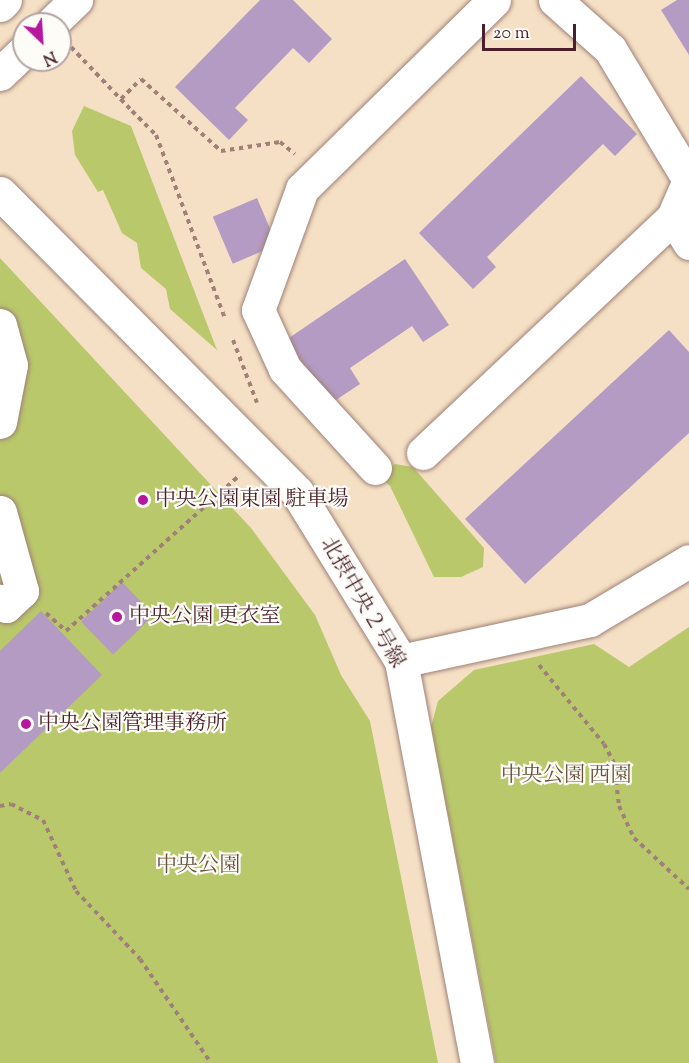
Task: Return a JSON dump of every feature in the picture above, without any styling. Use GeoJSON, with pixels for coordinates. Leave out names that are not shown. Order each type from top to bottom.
{"type":"FeatureCollection","features":[{"type":"Feature","properties":{"kind":"street"},"geometry":{"type":"LineString","coordinates":[[0,5],[5,0]]}},
{"type":"Feature","properties":{"kind":"street"},"geometry":{"type":"LineString","coordinates":[[375,468],[285,369],[258,310],[302,189],[494,0]]}},
{"type":"Feature","properties":{"kind":"street"},"geometry":{"type":"LineString","coordinates":[[423,453],[681,230],[689,180],[610,49],[555,0]]}},
{"type":"Feature","properties":{"kind":"street"},"geometry":{"type":"LineString","coordinates":[[0,74],[12,62]]}},
{"type":"Feature","properties":{"kind":"street","name":"北摂中央２号線"},"geometry":{"type":"LineString","coordinates":[[0,193],[297,492],[400,661],[477,1063]]}},
{"type":"Feature","properties":{"kind":"street"},"geometry":{"type":"LineString","coordinates":[[0,325],[11,365],[0,422]]}},
{"type":"Feature","properties":{"kind":"street"},"geometry":{"type":"LineString","coordinates":[[0,512],[11,596]]}},
{"type":"Feature","properties":{"kind":"street"},"geometry":{"type":"LineString","coordinates":[[400,661],[590,620],[689,561]]}},
{"type":"Feature","properties":{"kind":"path"},"geometry":{"type":"LineString","coordinates":[[72,48],[156,135],[227,325]]}},
{"type":"Feature","properties":{"kind":"path"},"geometry":{"type":"LineString","coordinates":[[121,99],[141,79],[221,152],[280,142],[319,172]]}},
{"type":"Feature","properties":{"kind":"path"},"geometry":{"type":"LineString","coordinates":[[232,336],[261,414]]}},
{"type":"Feature","properties":{"kind":"path"},"geometry":{"type":"LineString","coordinates":[[11,596],[66,631],[261,455]]}},
{"type":"Feature","properties":{"kind":"path"},"geometry":{"type":"LineString","coordinates":[[514,637],[604,744],[614,763],[619,806],[634,838],[689,889]]}},
{"type":"Feature","properties":{"kind":"path"},"geometry":{"type":"LineString","coordinates":[[0,806],[11,804],[43,820],[76,891],[140,959],[211,1063]]}},
{"type":"Feature","properties":{"kind":"green space"},"geometry":{"type":"Polygon","coordinates":[[[84,106],[131,126],[217,350],[170,309],[166,289],[141,268],[137,243],[122,233],[103,190],[98,192],[75,155],[72,131],[84,106]]]}},
{"type":"Feature","properties":{"kind":"green space","name":"中央公園"},"geometry":{"type":"Polygon","coordinates":[[[0,258],[251,528],[315,615],[341,675],[370,721],[438,1063],[0,1063],[0,258]]]}},
{"type":"Feature","properties":{"kind":"green space"},"geometry":{"type":"Polygon","coordinates":[[[395,464],[413,467],[484,548],[483,567],[461,577],[434,577],[390,486],[379,476],[395,464]]]}},
{"type":"Feature","properties":{"kind":"green space","name":"中央公園 西園"},"geometry":{"type":"Polygon","coordinates":[[[689,627],[689,1063],[496,1063],[431,727],[438,701],[474,670],[594,644],[629,667],[689,627]]]}},
{"type":"Feature","properties":{"kind":"building"},"geometry":{"type":"Polygon","coordinates":[[[260,0],[293,0],[332,39],[309,63],[293,48],[235,108],[248,120],[229,140],[175,87],[260,0]]]}},
{"type":"Feature","properties":{"kind":"building"},"geometry":{"type":"Polygon","coordinates":[[[677,0],[689,0],[689,55],[661,10],[677,0]]]}},
{"type":"Feature","properties":{"kind":"building"},"geometry":{"type":"Polygon","coordinates":[[[581,76],[637,134],[615,156],[603,144],[487,257],[496,267],[473,289],[419,233],[581,76]]]}},
{"type":"Feature","properties":{"kind":"building"},"geometry":{"type":"Polygon","coordinates":[[[257,198],[277,245],[233,264],[213,217],[257,198]]]}},
{"type":"Feature","properties":{"kind":"building"},"geometry":{"type":"Polygon","coordinates":[[[405,259],[449,325],[423,342],[412,326],[350,368],[360,384],[330,404],[286,340],[405,259]]]}},
{"type":"Feature","properties":{"kind":"building"},"geometry":{"type":"Polygon","coordinates":[[[669,330],[689,352],[689,433],[525,584],[465,519],[669,330]]]}},
{"type":"Feature","properties":{"kind":"building","name":"中央公園 更衣室"},"geometry":{"type":"Polygon","coordinates":[[[122,582],[154,615],[113,655],[81,622],[122,582]]]}},
{"type":"Feature","properties":{"kind":"building","name":"中央公園管理事務所"},"geometry":{"type":"Polygon","coordinates":[[[41,611],[102,675],[0,773],[0,651],[41,611]]]}},
{"type":"Feature","properties":{"kind":"place","name":"中央公園東園 駐車場"},"geometry":{"type":"Point","coordinates":[143,500]}},
{"type":"Feature","properties":{"kind":"place","name":"中央公園 更衣室"},"geometry":{"type":"Point","coordinates":[117,617]}},
{"type":"Feature","properties":{"kind":"place","name":"中央公園管理事務所"},"geometry":{"type":"Point","coordinates":[26,724]}}]}
